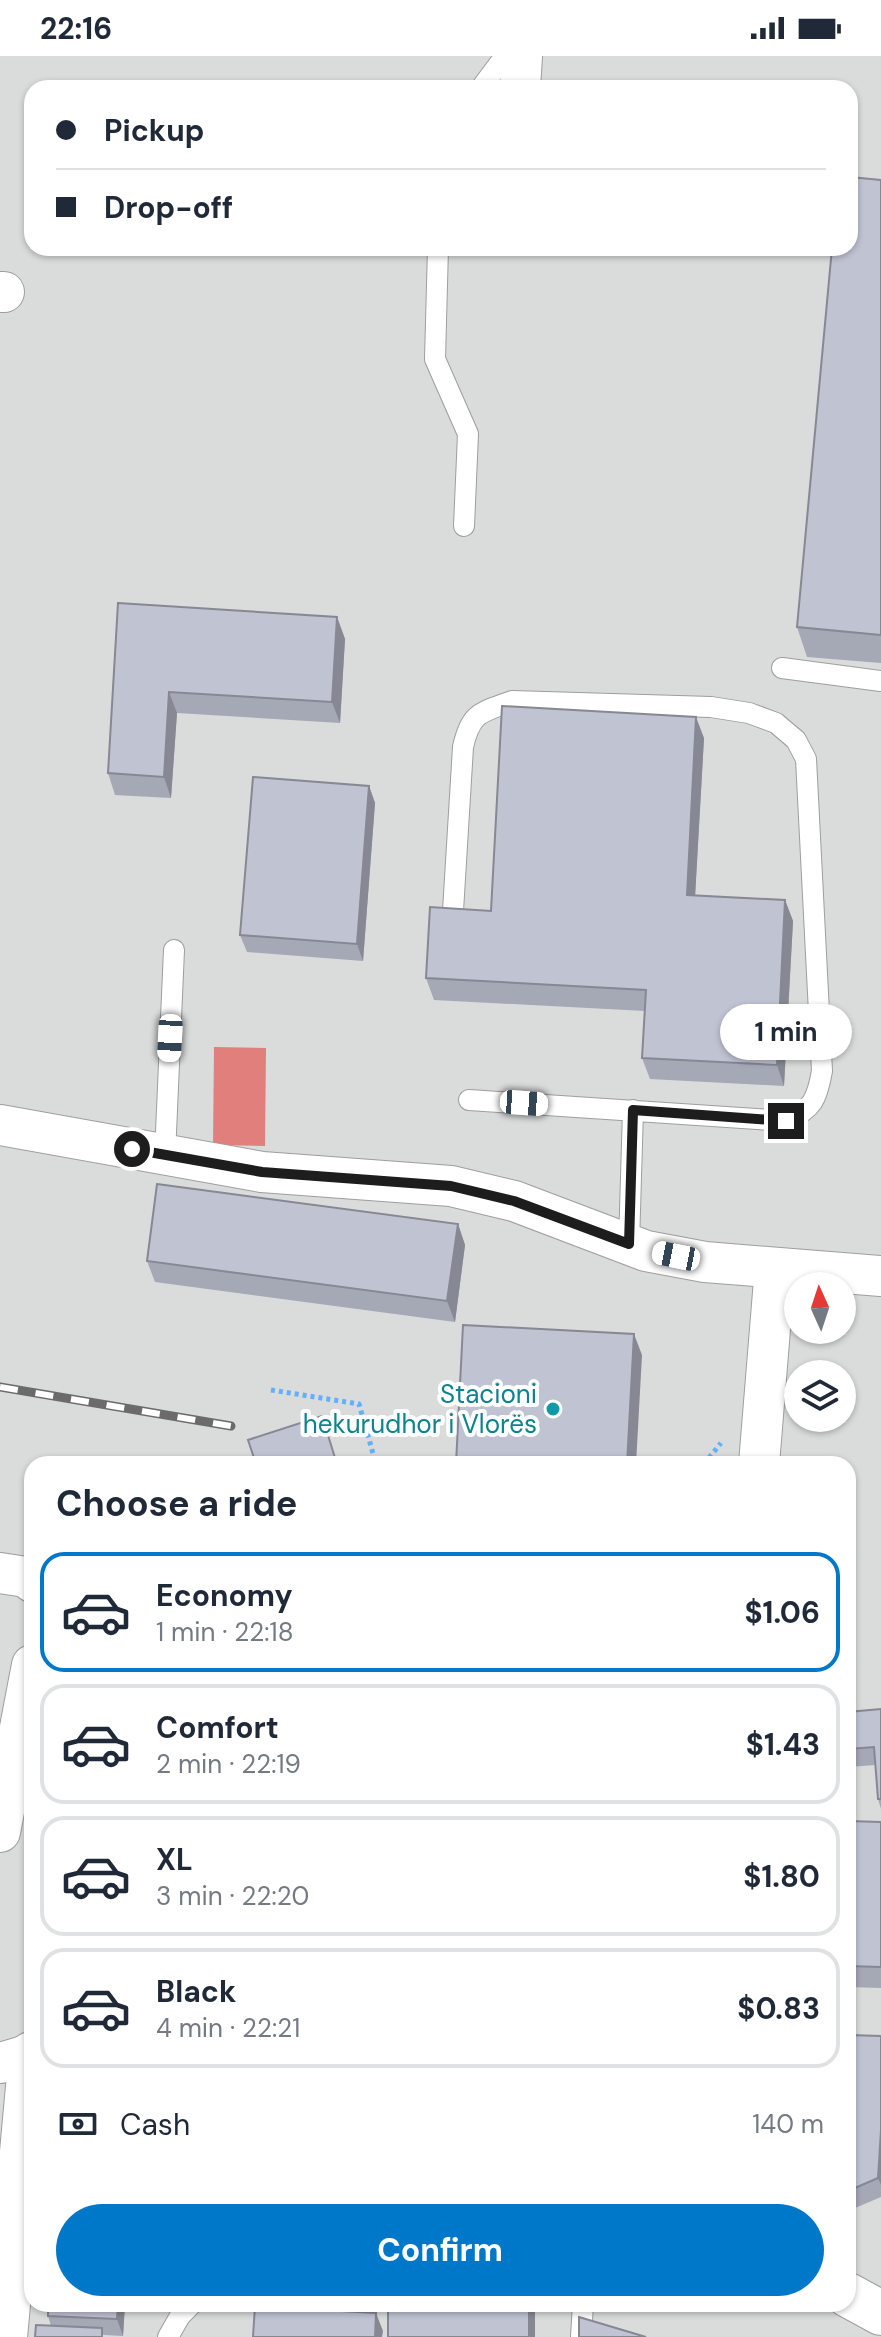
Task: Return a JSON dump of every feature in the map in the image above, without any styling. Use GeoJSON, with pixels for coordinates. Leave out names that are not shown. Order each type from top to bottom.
{"type":"FeatureCollection","features":[{"type":"Feature","properties":{"kind":"street"},"geometry":{"type":"LineString","coordinates":[[520,80],[522,56]]}},
{"type":"Feature","properties":{"kind":"street"},"geometry":{"type":"LineString","coordinates":[[0,1125],[262,1172],[451,1186],[514,1201],[646,1251],[705,1262],[881,1276]]}},
{"type":"Feature","properties":{"kind":"street"},"geometry":{"type":"LineString","coordinates":[[760,1456],[775,1268]]}},
{"type":"Feature","properties":{"kind":"street"},"geometry":{"type":"LineString","coordinates":[[0,1573],[24,1577]]}},
{"type":"Feature","properties":{"kind":"street"},"geometry":{"type":"LineString","coordinates":[[0,1832],[24,1707]]}},
{"type":"Feature","properties":{"kind":"street"},"geometry":{"type":"LineString","coordinates":[[5,2337],[16,2053]]}},
{"type":"Feature","properties":{"kind":"street"},"geometry":{"type":"LineString","coordinates":[[856,2279],[881,2280]]}},
{"type":"Feature","properties":{"kind":"street"},"geometry":{"type":"LineString","coordinates":[[856,2299],[881,2313]]}},
{"type":"Feature","properties":{"kind":"lane"},"geometry":{"type":"LineString","coordinates":[[487,80],[505,56]]}},
{"type":"Feature","properties":{"kind":"lane"},"geometry":{"type":"LineString","coordinates":[[438,256],[435,359],[468,434],[464,526]]}},
{"type":"Feature","properties":{"kind":"lane"},"geometry":{"type":"LineString","coordinates":[[782,668],[881,681]]}},
{"type":"Feature","properties":{"kind":"lane"},"geometry":{"type":"LineString","coordinates":[[453,911],[463,747],[468,725],[482,712],[512,701],[711,707],[749,713],[776,723],[796,740],[806,759],[822,1071],[817,1098],[800,1115],[786,1121],[469,1100]]}},
{"type":"Feature","properties":{"kind":"lane"},"geometry":{"type":"LineString","coordinates":[[165,1155],[174,950]]}},
{"type":"Feature","properties":{"kind":"lane"},"geometry":{"type":"LineString","coordinates":[[629,1244],[633,1110]]}},
{"type":"Feature","properties":{"kind":"lane"},"geometry":{"type":"LineString","coordinates":[[168,2337],[184,2312]]}},
{"type":"Feature","properties":{"kind":"lane"},"geometry":{"type":"LineString","coordinates":[[581,2337],[583,2312]]}},
{"type":"Feature","properties":{"kind":"path"},"geometry":{"type":"LineString","coordinates":[[271,1390],[359,1404],[374,1456]]}},
{"type":"Feature","properties":{"kind":"shaded area"},"geometry":{"type":"Polygon","coordinates":[[[0,56],[881,56],[881,2337],[0,2337],[0,56]]]}},
{"type":"Feature","properties":{"kind":"shaded area"},"geometry":{"type":"Polygon","coordinates":[[[214,1047],[266,1048],[265,1146],[213,1145],[214,1047]]]}},
{"type":"Feature","properties":{"kind":"building"},"geometry":{"type":"Polygon","coordinates":[[[858,178],[881,180],[881,635],[797,627],[831,256],[858,256],[858,178]]]}},
{"type":"Feature","properties":{"kind":"building"},"geometry":{"type":"Polygon","coordinates":[[[118,603],[337,617],[332,702],[169,692],[164,777],[108,773],[118,603]]]}},
{"type":"Feature","properties":{"kind":"building"},"geometry":{"type":"Polygon","coordinates":[[[502,706],[696,717],[687,895],[785,900],[777,1065],[642,1058],[646,990],[426,978],[430,907],[491,911],[502,706]]]}},
{"type":"Feature","properties":{"kind":"building"},"geometry":{"type":"Polygon","coordinates":[[[253,777],[369,786],[357,944],[240,935],[253,777]]]}},
{"type":"Feature","properties":{"kind":"building"},"geometry":{"type":"Polygon","coordinates":[[[157,1184],[458,1224],[447,1301],[147,1261],[157,1184]]]}},
{"type":"Feature","properties":{"kind":"building","name":"Stacioni hekurudhor i Vlorës"},"geometry":{"type":"Polygon","coordinates":[[[463,1325],[634,1334],[627,1456],[456,1456],[463,1325]]]}},
{"type":"Feature","properties":{"kind":"building"},"geometry":{"type":"Polygon","coordinates":[[[322,1416],[334,1456],[253,1456],[248,1440],[322,1416]]]}},
{"type":"Feature","properties":{"kind":"building"},"geometry":{"type":"Polygon","coordinates":[[[881,1709],[881,1799],[878,1799],[874,1747],[856,1748],[856,1711],[881,1709]]]}},
{"type":"Feature","properties":{"kind":"building"},"geometry":{"type":"Polygon","coordinates":[[[856,1821],[881,1822],[881,1967],[856,1966],[856,1821]]]}},
{"type":"Feature","properties":{"kind":"building"},"geometry":{"type":"Polygon","coordinates":[[[856,2035],[881,2036],[878,2178],[856,2188],[856,2035]]]}},
{"type":"Feature","properties":{"kind":"building"},"geometry":{"type":"Polygon","coordinates":[[[48,2312],[117,2312],[117,2319],[48,2316],[48,2312]]]}},
{"type":"Feature","properties":{"kind":"building"},"geometry":{"type":"Polygon","coordinates":[[[255,2312],[376,2313],[375,2337],[253,2337],[255,2312]]]}},
{"type":"Feature","properties":{"kind":"building"},"geometry":{"type":"Polygon","coordinates":[[[388,2312],[529,2312],[529,2337],[388,2337],[388,2312]]]}},
{"type":"Feature","properties":{"kind":"building"},"geometry":{"type":"Polygon","coordinates":[[[579,2317],[646,2337],[579,2337],[579,2317]]]}},
{"type":"Feature","properties":{"kind":"building"},"geometry":{"type":"Polygon","coordinates":[[[36,2325],[102,2328],[102,2337],[35,2337],[36,2325]]]}},
{"type":"Feature","properties":{"kind":"railway"},"geometry":{"type":"LineString","coordinates":[[0,1387],[231,1426]]}},
{"type":"Feature","properties":{"kind":"place","name":"Stacioni hekurudhor i Vlorës"},"geometry":{"type":"Point","coordinates":[553,1409]}},
{"type":"Feature","properties":{"kind":"route"},"geometry":{"type":"LineString","coordinates":[[132,1149],[262,1172],[451,1186],[514,1201],[629,1244],[633,1110],[786,1121]]}}]}
